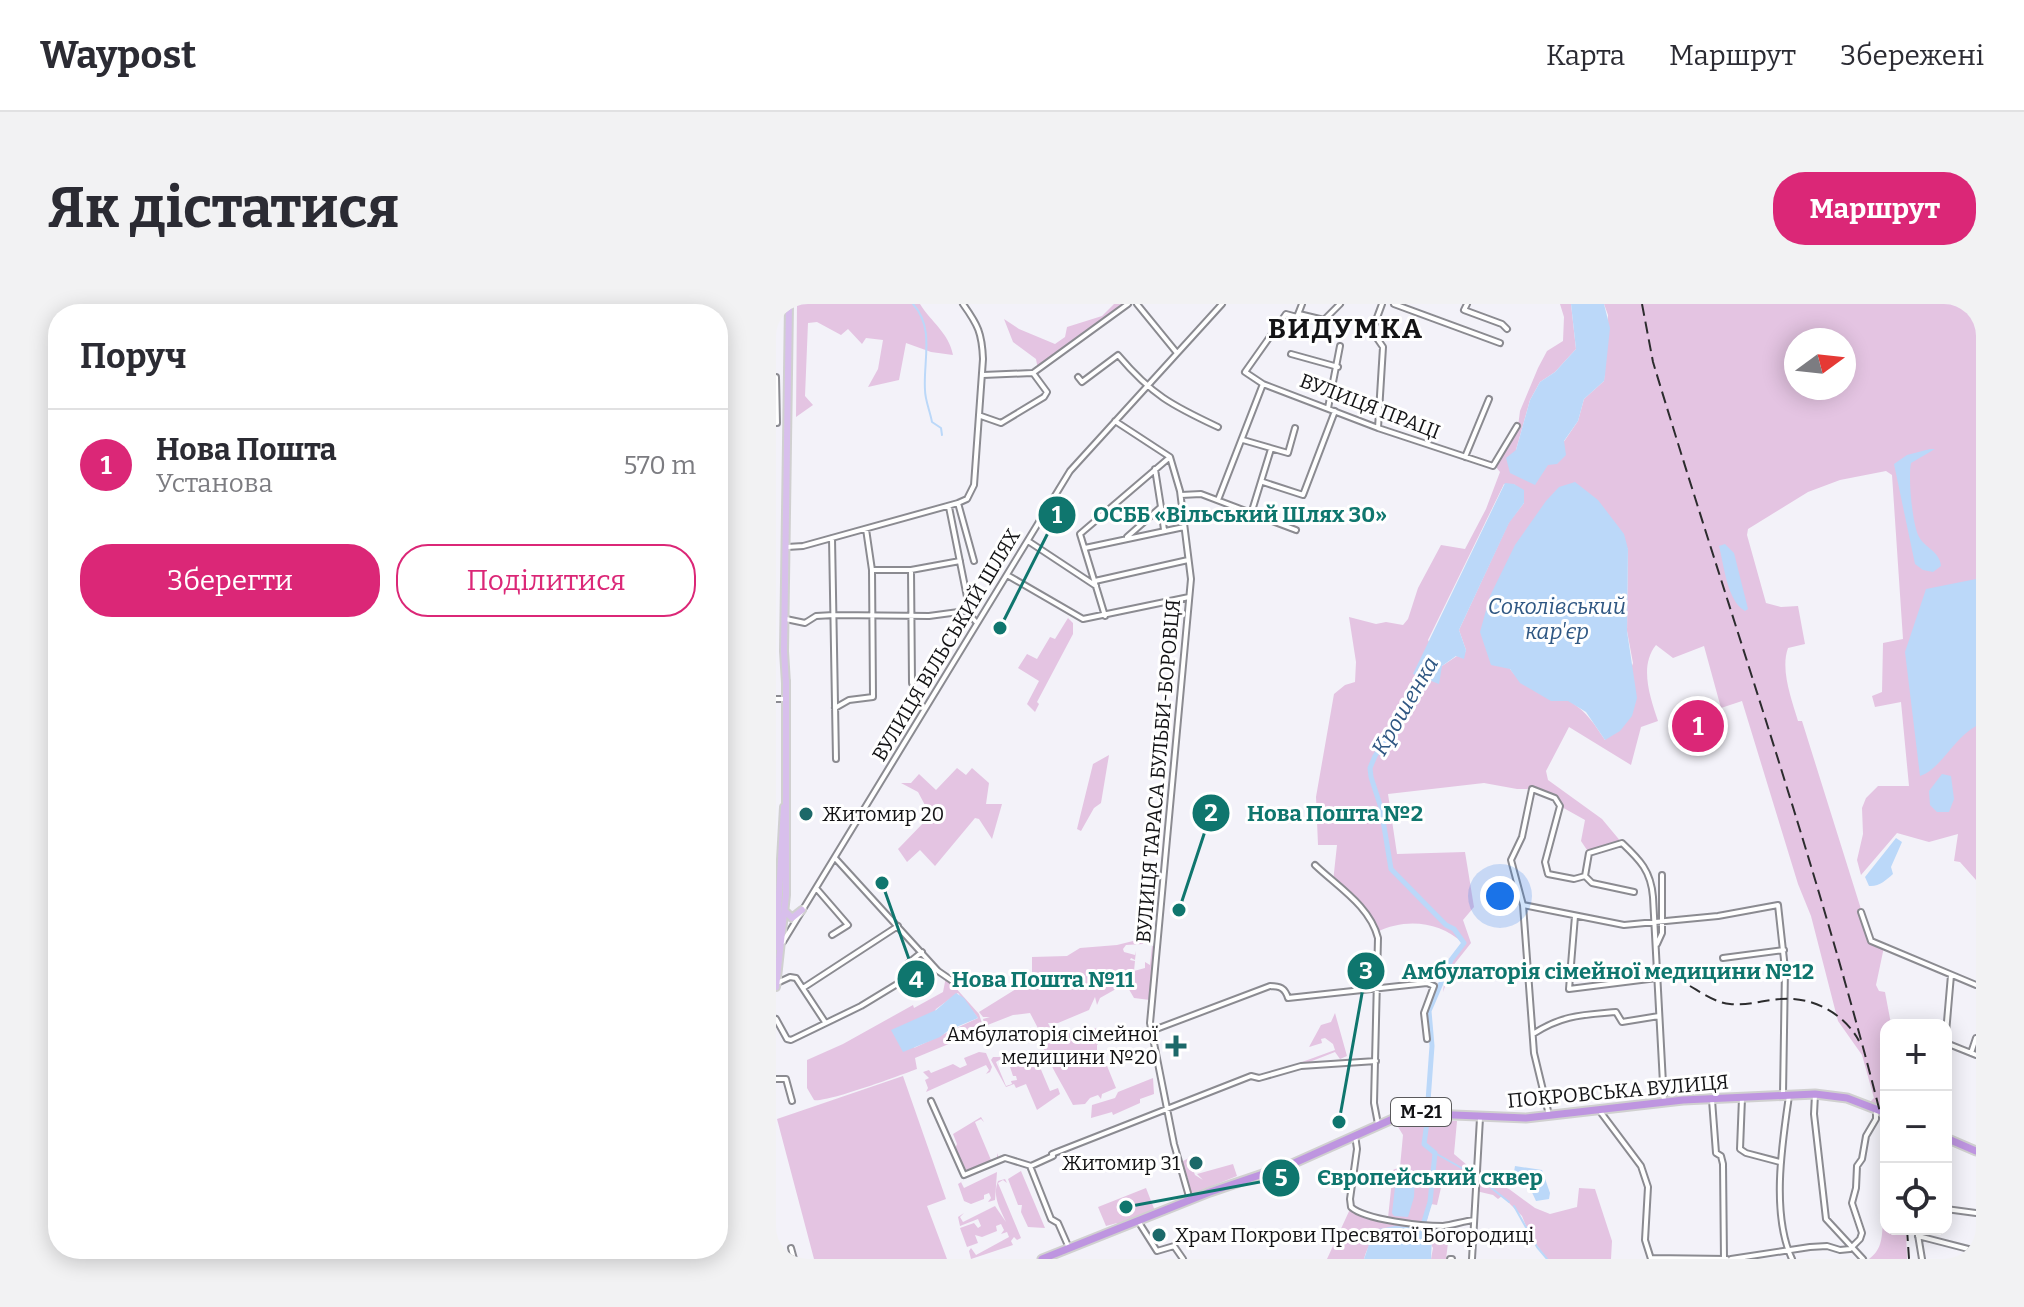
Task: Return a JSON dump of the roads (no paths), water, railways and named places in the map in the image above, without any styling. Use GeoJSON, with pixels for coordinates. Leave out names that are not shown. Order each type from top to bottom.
{"type":"FeatureCollection","features":[{"type":"Feature","properties":{"kind":"highway","name":"ПОКРОВСЬКА ВУЛИЦЯ"},"geometry":{"type":"LineString","coordinates":[[1042,1259],[1139,1223],[1190,1200],[1292,1164],[1399,1115],[1414,1112],[1509,1118],[1664,1102],[1786,1094],[1847,1098],[1880,1111]]}},
{"type":"Feature","properties":{"kind":"highway"},"geometry":{"type":"LineString","coordinates":[[1952,1141],[1976,1151]]}},
{"type":"Feature","properties":{"kind":"main road"},"geometry":{"type":"LineString","coordinates":[[778,952],[785,910],[787,823],[785,699],[788,651],[785,638],[789,304]]}},
{"type":"Feature","properties":{"kind":"main road"},"geometry":{"type":"LineString","coordinates":[[776,985],[778,857],[785,804]]}},
{"type":"Feature","properties":{"kind":"main road"},"geometry":{"type":"LineString","coordinates":[[785,910],[792,918],[802,910]]}},
{"type":"Feature","properties":{"kind":"street"},"geometry":{"type":"LineString","coordinates":[[786,547],[866,529],[967,499],[974,485],[983,339],[979,325],[963,304]]}},
{"type":"Feature","properties":{"kind":"street"},"geometry":{"type":"LineString","coordinates":[[983,375],[1033,373],[1128,304]]}},
{"type":"Feature","properties":{"kind":"street"},"geometry":{"type":"LineString","coordinates":[[1137,304],[1177,353]]}},
{"type":"Feature","properties":{"kind":"street","name":"ВУЛИЦЯ ВІЛЬСЬКИЙ ШЛЯХ"},"geometry":{"type":"LineString","coordinates":[[778,952],[1070,471],[1222,304]]}},
{"type":"Feature","properties":{"kind":"street"},"geometry":{"type":"LineString","coordinates":[[1302,304],[1299,314],[1324,320],[1340,304]]}},
{"type":"Feature","properties":{"kind":"street"},"geometry":{"type":"LineString","coordinates":[[1378,428],[1383,347],[1372,331],[1382,304]]}},
{"type":"Feature","properties":{"kind":"street"},"geometry":{"type":"LineString","coordinates":[[1394,304],[1500,343]]}},
{"type":"Feature","properties":{"kind":"street"},"geometry":{"type":"LineString","coordinates":[[1467,304],[1464,310],[1507,329]]}},
{"type":"Feature","properties":{"kind":"street","name":"ВУЛИЦЯ ПРАЦІ"},"geometry":{"type":"LineString","coordinates":[[1299,314],[1297,317],[1286,314],[1245,372],[1263,384],[1378,428],[1493,466],[1517,426]]}},
{"type":"Feature","properties":{"kind":"street"},"geometry":{"type":"LineString","coordinates":[[1328,408],[1340,346]]}},
{"type":"Feature","properties":{"kind":"street"},"geometry":{"type":"LineString","coordinates":[[1291,354],[1338,367]]}},
{"type":"Feature","properties":{"kind":"street"},"geometry":{"type":"LineString","coordinates":[[1078,377],[1082,382],[1118,355],[1146,387],[1182,411],[1218,427]]}},
{"type":"Feature","properties":{"kind":"street"},"geometry":{"type":"LineString","coordinates":[[980,416],[1001,423],[1044,397],[1047,392],[1033,373]]}},
{"type":"Feature","properties":{"kind":"street"},"geometry":{"type":"LineString","coordinates":[[776,377],[777,423],[787,422]]}},
{"type":"Feature","properties":{"kind":"street"},"geometry":{"type":"LineString","coordinates":[[1218,500],[1263,384]]}},
{"type":"Feature","properties":{"kind":"street"},"geometry":{"type":"LineString","coordinates":[[1465,457],[1489,399]]}},
{"type":"Feature","properties":{"kind":"street"},"geometry":{"type":"LineString","coordinates":[[1263,482],[1303,495],[1335,411]]}},
{"type":"Feature","properties":{"kind":"street"},"geometry":{"type":"LineString","coordinates":[[1105,616],[1080,534],[1170,457],[1115,421]]}},
{"type":"Feature","properties":{"kind":"street"},"geometry":{"type":"LineString","coordinates":[[1243,440],[1288,453],[1295,428]]}},
{"type":"Feature","properties":{"kind":"street"},"geometry":{"type":"LineString","coordinates":[[1251,514],[1271,449]]}},
{"type":"Feature","properties":{"kind":"street","name":"ВУЛИЦЯ ТАРАСА БУЛЬБИ-БОРОВЦЯ"},"geometry":{"type":"LineString","coordinates":[[1170,457],[1181,495],[1189,597],[1151,1031],[1166,1108],[1190,1200]]}},
{"type":"Feature","properties":{"kind":"street"},"geometry":{"type":"LineString","coordinates":[[1155,469],[1164,530]]}},
{"type":"Feature","properties":{"kind":"street"},"geometry":{"type":"LineString","coordinates":[[1181,495],[1201,494],[1296,530]]}},
{"type":"Feature","properties":{"kind":"street"},"geometry":{"type":"LineString","coordinates":[[958,503],[974,561]]}},
{"type":"Feature","properties":{"kind":"street"},"geometry":{"type":"LineString","coordinates":[[949,506],[971,614],[977,623]]}},
{"type":"Feature","properties":{"kind":"street"},"geometry":{"type":"LineString","coordinates":[[1124,540],[1161,507]]}},
{"type":"Feature","properties":{"kind":"street"},"geometry":{"type":"LineString","coordinates":[[1085,549],[1184,527]]}},
{"type":"Feature","properties":{"kind":"street"},"geometry":{"type":"LineString","coordinates":[[835,708],[846,700],[873,697],[872,570],[866,529]]}},
{"type":"Feature","properties":{"kind":"street"},"geometry":{"type":"LineString","coordinates":[[832,538],[836,759]]}},
{"type":"Feature","properties":{"kind":"street"},"geometry":{"type":"LineString","coordinates":[[1028,541],[1096,584],[1188,560]]}},
{"type":"Feature","properties":{"kind":"street"},"geometry":{"type":"LineString","coordinates":[[872,570],[911,570],[960,561]]}},
{"type":"Feature","properties":{"kind":"street"},"geometry":{"type":"LineString","coordinates":[[911,570],[912,683]]}},
{"type":"Feature","properties":{"kind":"street"},"geometry":{"type":"LineString","coordinates":[[1007,575],[1078,618],[1105,616],[1189,597]]}},
{"type":"Feature","properties":{"kind":"street"},"geometry":{"type":"LineString","coordinates":[[786,619],[806,623],[816,616],[834,615],[935,616],[966,611],[971,614]]}},
{"type":"Feature","properties":{"kind":"street"},"geometry":{"type":"LineString","coordinates":[[776,699],[785,699]]}},
{"type":"Feature","properties":{"kind":"street"},"geometry":{"type":"LineString","coordinates":[[1549,1116],[1534,1053],[1523,905],[1511,860],[1522,837],[1532,789],[1555,798],[1560,806],[1545,862],[1548,874],[1574,879],[1585,876]]}},
{"type":"Feature","properties":{"kind":"street"},"geometry":{"type":"LineString","coordinates":[[1585,876],[1589,853],[1622,843],[1643,863],[1649,874],[1664,1102]]}},
{"type":"Feature","properties":{"kind":"street"},"geometry":{"type":"LineString","coordinates":[[835,858],[938,971],[954,982]]}},
{"type":"Feature","properties":{"kind":"street"},"geometry":{"type":"LineString","coordinates":[[1315,865],[1364,910],[1378,938],[1374,1103],[1378,1124]]}},
{"type":"Feature","properties":{"kind":"street"},"geometry":{"type":"LineString","coordinates":[[1656,951],[1662,933],[1662,875]]}},
{"type":"Feature","properties":{"kind":"street"},"geometry":{"type":"LineString","coordinates":[[1585,876],[1592,883],[1634,892]]}},
{"type":"Feature","properties":{"kind":"street"},"geometry":{"type":"LineString","coordinates":[[816,888],[848,925],[832,935]]}},
{"type":"Feature","properties":{"kind":"street"},"geometry":{"type":"LineString","coordinates":[[1523,905],[1624,925],[1718,916],[1778,905],[1786,996],[1786,1094],[1780,1162],[1784,1240],[1792,1259]]}},
{"type":"Feature","properties":{"kind":"street"},"geometry":{"type":"LineString","coordinates":[[1861,912],[1871,941],[1976,985]]}},
{"type":"Feature","properties":{"kind":"street"},"geometry":{"type":"LineString","coordinates":[[1575,916],[1569,989],[1657,978]]}},
{"type":"Feature","properties":{"kind":"street"},"geometry":{"type":"LineString","coordinates":[[803,988],[898,926]]}},
{"type":"Feature","properties":{"kind":"street"},"geometry":{"type":"LineString","coordinates":[[1723,958],[1784,950]]}},
{"type":"Feature","properties":{"kind":"street"},"geometry":{"type":"LineString","coordinates":[[776,1019],[790,1040],[861,1006],[907,978],[907,964],[922,952]]}},
{"type":"Feature","properties":{"kind":"street"},"geometry":{"type":"LineString","coordinates":[[1947,1019],[1951,974]]}},
{"type":"Feature","properties":{"kind":"street"},"geometry":{"type":"LineString","coordinates":[[776,985],[793,976],[825,1022]]}},
{"type":"Feature","properties":{"kind":"street"},"geometry":{"type":"LineString","coordinates":[[1151,1031],[1270,986],[1284,989],[1288,998],[1427,983],[1434,986],[1424,1013],[1427,1039]]}},
{"type":"Feature","properties":{"kind":"street"},"geometry":{"type":"LineString","coordinates":[[1533,1034],[1551,1022],[1569,1016],[1616,1012],[1622,1022],[1659,1016]]}},
{"type":"Feature","properties":{"kind":"street"},"geometry":{"type":"LineString","coordinates":[[1952,1045],[1974,1054],[1976,1038]]}},
{"type":"Feature","properties":{"kind":"street"},"geometry":{"type":"LineString","coordinates":[[931,1101],[964,1175],[1005,1158],[1030,1166],[1052,1154],[1251,1076],[1259,1078],[1301,1066],[1376,1061]]}},
{"type":"Feature","properties":{"kind":"street"},"geometry":{"type":"LineString","coordinates":[[776,1079],[786,1079],[792,1101]]}},
{"type":"Feature","properties":{"kind":"street"},"geometry":{"type":"LineString","coordinates":[[1815,1094],[1814,1114],[1826,1219],[1863,1259]]}},
{"type":"Feature","properties":{"kind":"street"},"geometry":{"type":"LineString","coordinates":[[1742,1096],[1740,1149],[1780,1162]]}},
{"type":"Feature","properties":{"kind":"street"},"geometry":{"type":"LineString","coordinates":[[1712,1098],[1716,1153],[1721,1156],[1723,1164],[1727,1259]]}},
{"type":"Feature","properties":{"kind":"street"},"geometry":{"type":"LineString","coordinates":[[1599,1110],[1641,1166],[1648,1187],[1645,1240],[1651,1258],[1727,1259],[1827,1246],[1840,1250],[1851,1248],[1860,1239],[1862,1233],[1852,1196],[1866,1136],[1876,1119],[1875,1109]]}},
{"type":"Feature","properties":{"kind":"street"},"geometry":{"type":"LineString","coordinates":[[1472,1259],[1480,1116]]}},
{"type":"Feature","properties":{"kind":"street"},"geometry":{"type":"LineString","coordinates":[[1355,1135],[1357,1149],[1351,1207],[1355,1211],[1446,1226],[1474,1220]]}},
{"type":"Feature","properties":{"kind":"street"},"geometry":{"type":"LineString","coordinates":[[1030,1166],[1051,1219],[1058,1223],[1069,1248]]}},
{"type":"Feature","properties":{"kind":"street"},"geometry":{"type":"LineString","coordinates":[[1952,1210],[1976,1213]]}},
{"type":"Feature","properties":{"kind":"street"},"geometry":{"type":"LineString","coordinates":[[1139,1223],[1157,1251],[1174,1246],[1183,1259]]}},
{"type":"Feature","properties":{"kind":"street"},"geometry":{"type":"LineString","coordinates":[[1922,1259],[1918,1236],[1976,1251]]}},
{"type":"Feature","properties":{"kind":"street"},"geometry":{"type":"LineString","coordinates":[[791,1248],[794,1259]]}},
{"type":"Feature","properties":{"kind":"water"},"geometry":{"type":"Polygon","coordinates":[[[1571,304],[1604,304],[1610,328],[1604,381],[1584,399],[1578,421],[1564,441],[1566,455],[1557,464],[1548,465],[1535,485],[1510,473],[1506,458],[1516,450],[1530,400],[1540,382],[1555,372],[1576,349],[1571,304]]]}},
{"type":"Feature","properties":{"kind":"water"},"geometry":{"type":"Polygon","coordinates":[[[1935,449],[1911,463],[1910,478],[1912,510],[1918,535],[1940,561],[1941,566],[1933,572],[1915,564],[1894,464],[1907,455],[1935,449]]]}},
{"type":"Feature","properties":{"kind":"water","name":"Соколівський кар'єр"},"geometry":{"type":"Polygon","coordinates":[[[1575,482],[1598,500],[1624,534],[1628,549],[1627,631],[1637,698],[1632,716],[1620,731],[1605,740],[1586,712],[1568,701],[1551,701],[1520,683],[1510,669],[1491,665],[1480,632],[1490,596],[1515,545],[1559,487],[1575,482]]]}},
{"type":"Feature","properties":{"kind":"water"},"geometry":{"type":"Polygon","coordinates":[[[1505,483],[1524,490],[1524,503],[1509,523],[1459,630],[1466,650],[1464,659],[1456,656],[1442,666],[1439,684],[1413,674],[1505,483]]]}},
{"type":"Feature","properties":{"kind":"water"},"geometry":{"type":"Polygon","coordinates":[[[1725,544],[1734,553],[1748,609],[1745,611],[1734,599],[1727,582],[1719,546],[1725,544]]]}},
{"type":"Feature","properties":{"kind":"water"},"geometry":{"type":"Polygon","coordinates":[[[1976,579],[1976,726],[1960,738],[1934,767],[1920,776],[1905,652],[1926,589],[1976,579]]]}},
{"type":"Feature","properties":{"kind":"water"},"geometry":{"type":"Polygon","coordinates":[[[1942,774],[1951,776],[1954,799],[1949,812],[1937,812],[1930,805],[1929,791],[1942,774]]]}},
{"type":"Feature","properties":{"kind":"water"},"geometry":{"type":"Polygon","coordinates":[[[1896,838],[1902,842],[1891,867],[1893,874],[1879,884],[1869,886],[1865,877],[1896,838]]]}},
{"type":"Feature","properties":{"kind":"water"},"geometry":{"type":"Polygon","coordinates":[[[956,993],[964,998],[978,1018],[903,1052],[891,1030],[936,1010],[956,993]]]}},
{"type":"Feature","properties":{"kind":"water"},"geometry":{"type":"Polygon","coordinates":[[[1515,1166],[1542,1170],[1549,1199],[1536,1201],[1529,1186],[1512,1183],[1515,1166]]]}},
{"type":"Feature","properties":{"kind":"water"},"geometry":{"type":"Polygon","coordinates":[[[1397,1170],[1411,1170],[1415,1175],[1414,1197],[1408,1217],[1394,1216],[1392,1213],[1397,1170]]]}},
{"type":"Feature","properties":{"kind":"water"},"geometry":{"type":"Polygon","coordinates":[[[1395,1226],[1422,1228],[1432,1237],[1431,1259],[1364,1259],[1374,1230],[1395,1226]]]}},
{"type":"Feature","properties":{"kind":"waterway"},"geometry":{"type":"LineString","coordinates":[[913,304],[920,313],[926,334],[926,398],[932,422],[941,428],[942,435]]}},
{"type":"Feature","properties":{"kind":"waterway","name":"Крошенка"},"geometry":{"type":"LineString","coordinates":[[1423,674],[1370,768],[1381,808],[1391,869],[1446,925],[1454,929],[1464,943],[1451,960],[1429,1011],[1432,1046],[1428,1101]]}},
{"type":"Feature","properties":{"kind":"waterway","name":"Крошенка"},"geometry":{"type":"LineString","coordinates":[[1422,1228],[1430,1202],[1435,1153],[1424,1144],[1427,1122]]}},
{"type":"Feature","properties":{"kind":"waterway"},"geometry":{"type":"LineString","coordinates":[[1435,1153],[1474,1175]]}},
{"type":"Feature","properties":{"kind":"waterway"},"geometry":{"type":"LineString","coordinates":[[1480,1179],[1509,1202]]}},
{"type":"Feature","properties":{"kind":"waterway"},"geometry":{"type":"LineString","coordinates":[[1514,1206],[1547,1259]]}},
{"type":"Feature","properties":{"kind":"railway"},"geometry":{"type":"LineString","coordinates":[[1642,304],[1653,362],[1804,844],[1880,1112]]}},
{"type":"Feature","properties":{"kind":"railway"},"geometry":{"type":"LineString","coordinates":[[1690,986],[1714,1000],[1730,1004],[1804,1000],[1836,1015],[1859,1041]]}},
{"type":"Feature","properties":{"kind":"railway"},"geometry":{"type":"LineString","coordinates":[[1907,1235],[1909,1259]]}},
{"type":"Feature","properties":{"kind":"place","name":"ОСББ «Вільський Шлях 30»"},"geometry":{"type":"Point","coordinates":[1000,628]}},
{"type":"Feature","properties":{"kind":"place","name":"Нова Пошта"},"geometry":{"type":"Point","coordinates":[1698,726]}},
{"type":"Feature","properties":{"kind":"place","name":"Житомир 20"},"geometry":{"type":"Point","coordinates":[806,814]}},
{"type":"Feature","properties":{"kind":"place","name":"Нова Пошта №11"},"geometry":{"type":"Point","coordinates":[882,883]}},
{"type":"Feature","properties":{"kind":"place","name":"Нова Пошта №2"},"geometry":{"type":"Point","coordinates":[1179,910]}},
{"type":"Feature","properties":{"kind":"place","name":"Амбулаторія сімейної медицини №20"},"geometry":{"type":"Point","coordinates":[1176,1046]}},
{"type":"Feature","properties":{"kind":"place","name":"Амбулаторія сімейної медицини №12"},"geometry":{"type":"Point","coordinates":[1339,1122]}},
{"type":"Feature","properties":{"kind":"place","name":"Житомир 31"},"geometry":{"type":"Point","coordinates":[1196,1163]}},
{"type":"Feature","properties":{"kind":"place","name":"Європейський сквер"},"geometry":{"type":"Point","coordinates":[1126,1207]}},
{"type":"Feature","properties":{"kind":"place","name":"Храм Покрови Пресвятої Богородиці"},"geometry":{"type":"Point","coordinates":[1159,1235]}},
{"type":"Feature","properties":{"kind":"district","name":"ВИДУМКА"},"geometry":{"type":"Point","coordinates":[1346,328]}}]}
